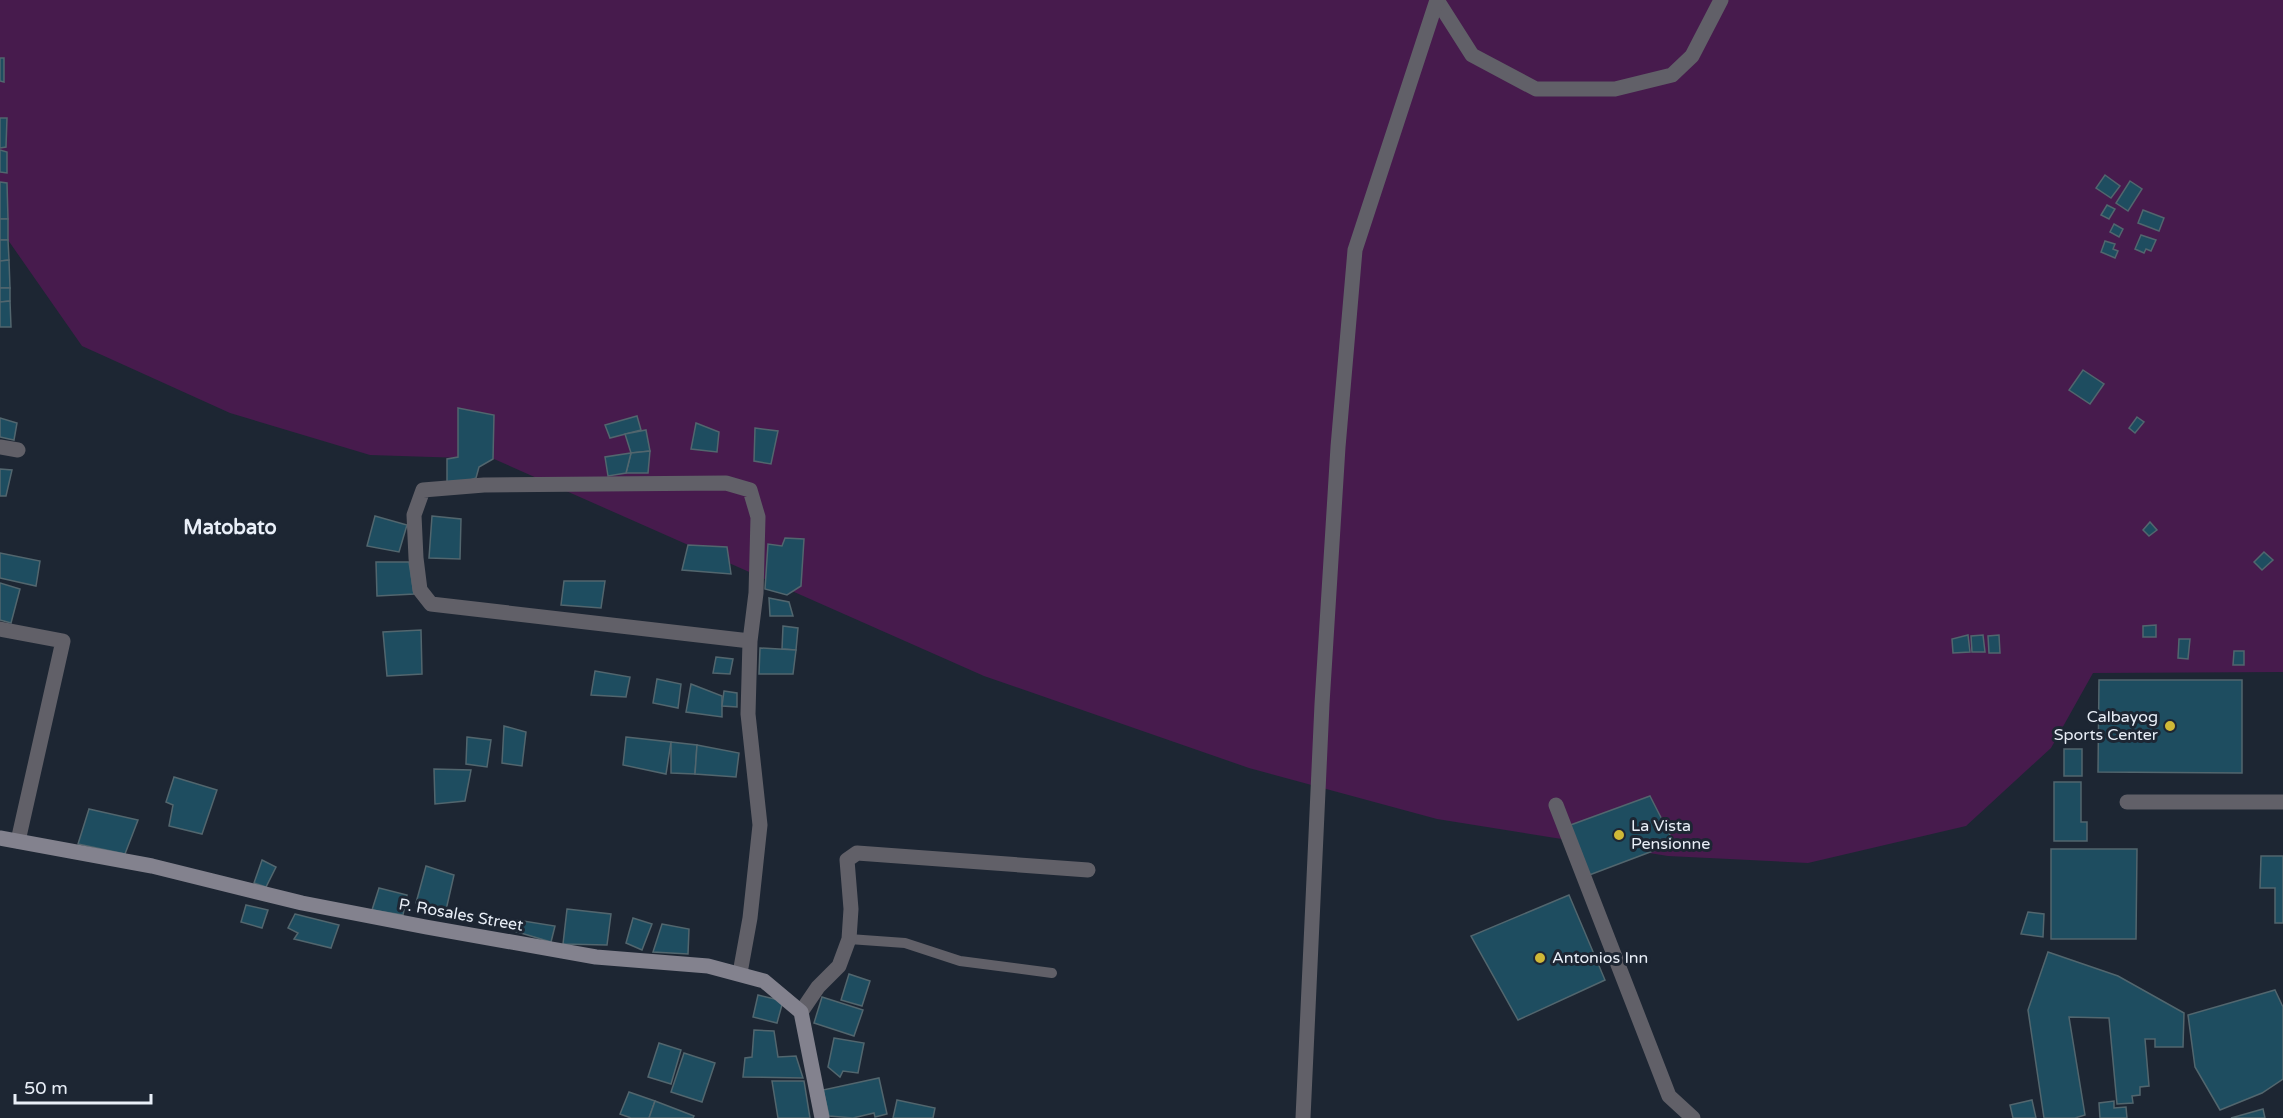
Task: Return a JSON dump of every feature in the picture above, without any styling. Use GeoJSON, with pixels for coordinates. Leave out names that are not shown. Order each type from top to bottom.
{"type":"FeatureCollection","features":[{"type":"Feature","properties":{"kind":"street"},"geometry":{"type":"LineString","coordinates":[[1437,0],[1472,55],[1536,88],[1615,89],[1672,75],[1692,56],[1721,0]]}},
{"type":"Feature","properties":{"kind":"street"},"geometry":{"type":"LineString","coordinates":[[1303,1118],[1323,693],[1338,447],[1355,250],[1437,0]]}},
{"type":"Feature","properties":{"kind":"street"},"geometry":{"type":"LineString","coordinates":[[0,447],[18,450]]}},
{"type":"Feature","properties":{"kind":"street"},"geometry":{"type":"LineString","coordinates":[[740,973],[750,918],[760,825],[748,714],[750,641],[756,593],[758,517],[750,490],[726,483],[484,485],[423,490],[414,515],[416,558],[420,590],[432,604],[750,641]]}},
{"type":"Feature","properties":{"kind":"street"},"geometry":{"type":"LineString","coordinates":[[0,629],[63,641],[18,841]]}},
{"type":"Feature","properties":{"kind":"street"},"geometry":{"type":"LineString","coordinates":[[2127,802],[2283,802]]}},
{"type":"Feature","properties":{"kind":"street"},"geometry":{"type":"LineString","coordinates":[[1556,804],[1669,1096],[1693,1118]]}},
{"type":"Feature","properties":{"kind":"street","name":"P. Rosales Street"},"geometry":{"type":"LineString","coordinates":[[0,838],[153,866],[302,903],[426,927],[596,957],[708,966],[764,981],[801,1012]]}},
{"type":"Feature","properties":{"kind":"street"},"geometry":{"type":"LineString","coordinates":[[822,1118],[801,1012],[818,987],[839,966],[849,939],[851,909],[847,860],[857,853],[1088,870]]}},
{"type":"Feature","properties":{"kind":"lane"},"geometry":{"type":"LineString","coordinates":[[849,939],[904,943],[960,961],[1052,973]]}},
{"type":"Feature","properties":{"kind":"shaded area"},"geometry":{"type":"Polygon","coordinates":[[[0,0],[2283,0],[2283,672],[2093,673],[2051,748],[1966,826],[1808,863],[1668,856],[1437,819],[1249,768],[984,676],[494,459],[370,455],[230,413],[82,346],[8,240],[0,211],[0,0]]]}},
{"type":"Feature","properties":{"kind":"building"},"geometry":{"type":"Polygon","coordinates":[[[0,58],[4,58],[4,82],[0,81],[0,58]]]}},
{"type":"Feature","properties":{"kind":"building"},"geometry":{"type":"Polygon","coordinates":[[[0,118],[7,118],[6,147],[0,148],[0,118]]]}},
{"type":"Feature","properties":{"kind":"building"},"geometry":{"type":"Polygon","coordinates":[[[0,150],[7,152],[7,173],[0,172],[0,150]]]}},
{"type":"Feature","properties":{"kind":"building"},"geometry":{"type":"Polygon","coordinates":[[[2105,175],[2120,186],[2111,198],[2096,188],[2105,175]]]}},
{"type":"Feature","properties":{"kind":"building"},"geometry":{"type":"Polygon","coordinates":[[[2130,181],[2142,189],[2128,211],[2116,203],[2130,181]]]}},
{"type":"Feature","properties":{"kind":"building"},"geometry":{"type":"Polygon","coordinates":[[[0,182],[7,183],[8,219],[0,219],[0,182]]]}},
{"type":"Feature","properties":{"kind":"building"},"geometry":{"type":"Polygon","coordinates":[[[2107,205],[2115,209],[2109,219],[2101,215],[2107,205]]]}},
{"type":"Feature","properties":{"kind":"building"},"geometry":{"type":"Polygon","coordinates":[[[2143,210],[2164,218],[2159,231],[2138,223],[2143,210]]]}},
{"type":"Feature","properties":{"kind":"building"},"geometry":{"type":"Polygon","coordinates":[[[0,219],[8,219],[8,240],[0,240],[0,219]]]}},
{"type":"Feature","properties":{"kind":"building"},"geometry":{"type":"Polygon","coordinates":[[[2114,224],[2123,229],[2119,237],[2110,232],[2114,224]]]}},
{"type":"Feature","properties":{"kind":"building"},"geometry":{"type":"Polygon","coordinates":[[[2141,235],[2156,240],[2151,251],[2146,249],[2144,253],[2135,249],[2141,235]]]}},
{"type":"Feature","properties":{"kind":"building"},"geometry":{"type":"Polygon","coordinates":[[[0,240],[8,240],[9,260],[0,261],[0,240]]]}},
{"type":"Feature","properties":{"kind":"building"},"geometry":{"type":"Polygon","coordinates":[[[2105,241],[2115,244],[2113,249],[2118,251],[2115,258],[2101,252],[2105,241]]]}},
{"type":"Feature","properties":{"kind":"building"},"geometry":{"type":"Polygon","coordinates":[[[9,260],[10,288],[0,288],[0,261],[9,260]]]}},
{"type":"Feature","properties":{"kind":"building"},"geometry":{"type":"Polygon","coordinates":[[[0,288],[10,288],[10,301],[0,302],[0,288]]]}},
{"type":"Feature","properties":{"kind":"building"},"geometry":{"type":"Polygon","coordinates":[[[10,301],[11,327],[0,327],[0,302],[10,301]]]}},
{"type":"Feature","properties":{"kind":"building"},"geometry":{"type":"Polygon","coordinates":[[[2083,370],[2104,384],[2090,404],[2069,390],[2083,370]]]}},
{"type":"Feature","properties":{"kind":"building"},"geometry":{"type":"Polygon","coordinates":[[[458,408],[494,415],[493,459],[479,467],[476,478],[447,488],[447,459],[458,457],[458,408]]]}},
{"type":"Feature","properties":{"kind":"building"},"geometry":{"type":"Polygon","coordinates":[[[637,416],[641,430],[610,438],[605,425],[637,416]]]}},
{"type":"Feature","properties":{"kind":"building"},"geometry":{"type":"Polygon","coordinates":[[[2137,417],[2144,422],[2135,433],[2129,428],[2137,417]]]}},
{"type":"Feature","properties":{"kind":"building"},"geometry":{"type":"Polygon","coordinates":[[[0,418],[17,423],[14,440],[0,437],[0,418]]]}},
{"type":"Feature","properties":{"kind":"building"},"geometry":{"type":"Polygon","coordinates":[[[696,423],[719,432],[717,452],[691,449],[696,423]]]}},
{"type":"Feature","properties":{"kind":"building"},"geometry":{"type":"Polygon","coordinates":[[[755,428],[778,431],[771,464],[754,461],[755,428]]]}},
{"type":"Feature","properties":{"kind":"building"},"geometry":{"type":"Polygon","coordinates":[[[646,430],[650,451],[631,453],[625,434],[646,430]]]}},
{"type":"Feature","properties":{"kind":"building"},"geometry":{"type":"Polygon","coordinates":[[[650,451],[648,473],[626,473],[631,453],[650,451]]]}},
{"type":"Feature","properties":{"kind":"building"},"geometry":{"type":"Polygon","coordinates":[[[631,453],[626,473],[608,476],[605,457],[631,453]]]}},
{"type":"Feature","properties":{"kind":"building"},"geometry":{"type":"Polygon","coordinates":[[[0,469],[12,470],[6,496],[0,496],[0,469]]]}},
{"type":"Feature","properties":{"kind":"building"},"geometry":{"type":"Polygon","coordinates":[[[375,516],[407,525],[399,552],[367,546],[375,516]]]}},
{"type":"Feature","properties":{"kind":"building"},"geometry":{"type":"Polygon","coordinates":[[[432,516],[461,519],[460,559],[429,558],[432,516]]]}},
{"type":"Feature","properties":{"kind":"building"},"geometry":{"type":"Polygon","coordinates":[[[2150,522],[2157,530],[2149,536],[2143,530],[2150,522]]]}},
{"type":"Feature","properties":{"kind":"building"},"geometry":{"type":"Polygon","coordinates":[[[785,538],[804,539],[801,586],[787,595],[765,589],[768,544],[782,546],[785,538]]]}},
{"type":"Feature","properties":{"kind":"building"},"geometry":{"type":"Polygon","coordinates":[[[688,545],[727,547],[731,574],[682,570],[688,545]]]}},
{"type":"Feature","properties":{"kind":"building"},"geometry":{"type":"Polygon","coordinates":[[[2264,552],[2273,560],[2262,570],[2254,562],[2264,552]]]}},
{"type":"Feature","properties":{"kind":"building"},"geometry":{"type":"Polygon","coordinates":[[[0,553],[40,561],[36,586],[0,578],[0,553]]]}},
{"type":"Feature","properties":{"kind":"building"},"geometry":{"type":"Polygon","coordinates":[[[376,562],[409,562],[414,594],[377,596],[376,562]]]}},
{"type":"Feature","properties":{"kind":"building"},"geometry":{"type":"Polygon","coordinates":[[[564,581],[605,581],[601,608],[561,605],[564,581]]]}},
{"type":"Feature","properties":{"kind":"building"},"geometry":{"type":"Polygon","coordinates":[[[0,583],[20,589],[11,623],[0,620],[0,583]]]}},
{"type":"Feature","properties":{"kind":"building"},"geometry":{"type":"Polygon","coordinates":[[[769,598],[789,602],[793,616],[770,616],[769,598]]]}},
{"type":"Feature","properties":{"kind":"building"},"geometry":{"type":"Polygon","coordinates":[[[2156,625],[2156,637],[2143,637],[2143,626],[2156,625]]]}},
{"type":"Feature","properties":{"kind":"building"},"geometry":{"type":"Polygon","coordinates":[[[783,626],[798,628],[796,650],[782,649],[783,626]]]}},
{"type":"Feature","properties":{"kind":"building"},"geometry":{"type":"Polygon","coordinates":[[[421,630],[422,674],[387,676],[383,632],[421,630]]]}},
{"type":"Feature","properties":{"kind":"building"},"geometry":{"type":"Polygon","coordinates":[[[1968,635],[1970,652],[1953,653],[1952,639],[1968,635]]]}},
{"type":"Feature","properties":{"kind":"building"},"geometry":{"type":"Polygon","coordinates":[[[1983,635],[1985,652],[1972,652],[1971,636],[1983,635]]]}},
{"type":"Feature","properties":{"kind":"building"},"geometry":{"type":"Polygon","coordinates":[[[1999,635],[2000,653],[1989,653],[1988,636],[1999,635]]]}},
{"type":"Feature","properties":{"kind":"building"},"geometry":{"type":"Polygon","coordinates":[[[2179,639],[2190,639],[2188,659],[2178,658],[2179,639]]]}},
{"type":"Feature","properties":{"kind":"building"},"geometry":{"type":"Polygon","coordinates":[[[760,648],[796,650],[793,674],[759,674],[760,648]]]}},
{"type":"Feature","properties":{"kind":"building"},"geometry":{"type":"Polygon","coordinates":[[[2234,651],[2244,651],[2244,665],[2233,665],[2234,651]]]}},
{"type":"Feature","properties":{"kind":"building"},"geometry":{"type":"Polygon","coordinates":[[[716,657],[733,659],[730,674],[713,673],[716,657]]]}},
{"type":"Feature","properties":{"kind":"building"},"geometry":{"type":"Polygon","coordinates":[[[595,671],[630,677],[626,697],[591,695],[595,671]]]}},
{"type":"Feature","properties":{"kind":"building"},"geometry":{"type":"Polygon","coordinates":[[[657,679],[681,684],[678,708],[653,703],[657,679]]]}},
{"type":"Feature","properties":{"kind":"building","name":"Calbayog Sports Center"},"geometry":{"type":"Polygon","coordinates":[[[2099,680],[2242,680],[2242,773],[2098,772],[2099,680]]]}},
{"type":"Feature","properties":{"kind":"building"},"geometry":{"type":"Polygon","coordinates":[[[691,684],[722,696],[722,717],[686,712],[691,684]]]}},
{"type":"Feature","properties":{"kind":"building"},"geometry":{"type":"Polygon","coordinates":[[[724,691],[737,693],[737,707],[722,706],[724,691]]]}},
{"type":"Feature","properties":{"kind":"building"},"geometry":{"type":"Polygon","coordinates":[[[504,726],[526,732],[522,766],[502,763],[504,726]]]}},
{"type":"Feature","properties":{"kind":"building"},"geometry":{"type":"Polygon","coordinates":[[[467,737],[491,740],[487,767],[466,764],[467,737]]]}},
{"type":"Feature","properties":{"kind":"building"},"geometry":{"type":"Polygon","coordinates":[[[626,737],[671,742],[666,774],[623,765],[626,737]]]}},
{"type":"Feature","properties":{"kind":"building"},"geometry":{"type":"Polygon","coordinates":[[[671,742],[697,745],[695,774],[671,773],[671,742]]]}},
{"type":"Feature","properties":{"kind":"building"},"geometry":{"type":"Polygon","coordinates":[[[697,745],[739,753],[736,777],[695,774],[697,745]]]}},
{"type":"Feature","properties":{"kind":"building"},"geometry":{"type":"Polygon","coordinates":[[[2064,749],[2082,749],[2082,776],[2064,776],[2064,749]]]}},
{"type":"Feature","properties":{"kind":"building"},"geometry":{"type":"Polygon","coordinates":[[[434,769],[471,770],[465,801],[435,804],[434,769]]]}},
{"type":"Feature","properties":{"kind":"building"},"geometry":{"type":"Polygon","coordinates":[[[174,777],[217,790],[202,834],[169,826],[173,805],[166,802],[174,777]]]}},
{"type":"Feature","properties":{"kind":"building"},"geometry":{"type":"Polygon","coordinates":[[[2054,782],[2081,782],[2081,822],[2087,822],[2087,841],[2054,841],[2054,782]]]}},
{"type":"Feature","properties":{"kind":"building","name":"La Vista Pensionne"},"geometry":{"type":"Polygon","coordinates":[[[1650,796],[1674,843],[1584,877],[1565,827],[1650,796]]]}},
{"type":"Feature","properties":{"kind":"building"},"geometry":{"type":"Polygon","coordinates":[[[89,809],[138,820],[125,854],[78,844],[89,809]]]}},
{"type":"Feature","properties":{"kind":"building"},"geometry":{"type":"Polygon","coordinates":[[[2051,849],[2137,849],[2136,939],[2051,939],[2051,849]]]}},
{"type":"Feature","properties":{"kind":"building"},"geometry":{"type":"Polygon","coordinates":[[[2261,856],[2283,856],[2283,923],[2275,923],[2275,888],[2260,888],[2261,856]]]}},
{"type":"Feature","properties":{"kind":"building"},"geometry":{"type":"Polygon","coordinates":[[[262,860],[276,867],[266,887],[254,883],[262,860]]]}},
{"type":"Feature","properties":{"kind":"building"},"geometry":{"type":"Polygon","coordinates":[[[426,866],[454,875],[446,910],[416,903],[426,866]]]}},
{"type":"Feature","properties":{"kind":"building"},"geometry":{"type":"Polygon","coordinates":[[[379,888],[407,895],[403,915],[372,910],[379,888]]]}},
{"type":"Feature","properties":{"kind":"building","name":"Antonios Inn"},"geometry":{"type":"Polygon","coordinates":[[[1569,895],[1605,980],[1518,1020],[1471,936],[1569,895]]]}},
{"type":"Feature","properties":{"kind":"building"},"geometry":{"type":"Polygon","coordinates":[[[246,905],[268,910],[262,928],[241,922],[246,905]]]}},
{"type":"Feature","properties":{"kind":"building"},"geometry":{"type":"Polygon","coordinates":[[[567,909],[611,914],[607,945],[563,944],[567,909]]]}},
{"type":"Feature","properties":{"kind":"building"},"geometry":{"type":"Polygon","coordinates":[[[2028,912],[2044,914],[2043,937],[2021,934],[2028,912]]]}},
{"type":"Feature","properties":{"kind":"building"},"geometry":{"type":"Polygon","coordinates":[[[295,914],[339,925],[331,948],[294,939],[298,933],[288,928],[295,914]]]}},
{"type":"Feature","properties":{"kind":"building"},"geometry":{"type":"Polygon","coordinates":[[[633,918],[652,924],[642,950],[626,943],[633,918]]]}},
{"type":"Feature","properties":{"kind":"building"},"geometry":{"type":"Polygon","coordinates":[[[517,920],[555,926],[551,942],[514,931],[517,920]]]}},
{"type":"Feature","properties":{"kind":"building"},"geometry":{"type":"Polygon","coordinates":[[[662,924],[689,929],[688,954],[653,952],[662,924]]]}},
{"type":"Feature","properties":{"kind":"building"},"geometry":{"type":"Polygon","coordinates":[[[2048,952],[2118,976],[2184,1013],[2183,1047],[2155,1047],[2155,1039],[2145,1039],[2149,1086],[2140,1087],[2140,1095],[2132,1096],[2133,1103],[2117,1104],[2109,1018],[2069,1017],[2085,1115],[2075,1118],[2044,1118],[2028,1010],[2048,952]]]}},
{"type":"Feature","properties":{"kind":"building"},"geometry":{"type":"Polygon","coordinates":[[[849,974],[870,981],[862,1006],[841,1000],[849,974]]]}},
{"type":"Feature","properties":{"kind":"building"},"geometry":{"type":"Polygon","coordinates":[[[2275,990],[2283,1007],[2283,1079],[2262,1093],[2220,1110],[2195,1067],[2188,1015],[2275,990]]]}},
{"type":"Feature","properties":{"kind":"building"},"geometry":{"type":"Polygon","coordinates":[[[758,995],[783,1001],[777,1023],[753,1017],[758,995]]]}},
{"type":"Feature","properties":{"kind":"building"},"geometry":{"type":"Polygon","coordinates":[[[822,997],[863,1010],[854,1036],[814,1023],[822,997]]]}},
{"type":"Feature","properties":{"kind":"building"},"geometry":{"type":"Polygon","coordinates":[[[754,1030],[774,1031],[778,1057],[796,1056],[803,1078],[743,1077],[745,1058],[752,1057],[754,1030]]]}},
{"type":"Feature","properties":{"kind":"building"},"geometry":{"type":"Polygon","coordinates":[[[834,1038],[864,1043],[858,1073],[843,1071],[840,1077],[828,1067],[834,1038]]]}},
{"type":"Feature","properties":{"kind":"building"},"geometry":{"type":"Polygon","coordinates":[[[659,1043],[681,1050],[671,1084],[648,1077],[659,1043]]]}},
{"type":"Feature","properties":{"kind":"building"},"geometry":{"type":"Polygon","coordinates":[[[684,1053],[715,1063],[702,1102],[671,1092],[684,1053]]]}},
{"type":"Feature","properties":{"kind":"building"},"geometry":{"type":"Polygon","coordinates":[[[879,1078],[887,1114],[875,1117],[874,1113],[853,1118],[829,1116],[823,1090],[879,1078]]]}},
{"type":"Feature","properties":{"kind":"building"},"geometry":{"type":"Polygon","coordinates":[[[772,1081],[804,1081],[810,1118],[778,1118],[772,1081]]]}},
{"type":"Feature","properties":{"kind":"building"},"geometry":{"type":"Polygon","coordinates":[[[629,1092],[655,1101],[649,1118],[631,1118],[620,1114],[629,1092]]]}},
{"type":"Feature","properties":{"kind":"building"},"geometry":{"type":"Polygon","coordinates":[[[897,1100],[935,1108],[933,1118],[893,1118],[897,1100]]]}},
{"type":"Feature","properties":{"kind":"building"},"geometry":{"type":"Polygon","coordinates":[[[2032,1100],[2036,1118],[2013,1118],[2010,1105],[2032,1100]]]}},
{"type":"Feature","properties":{"kind":"building"},"geometry":{"type":"Polygon","coordinates":[[[655,1101],[694,1116],[693,1118],[649,1118],[655,1101]]]}},
{"type":"Feature","properties":{"kind":"building"},"geometry":{"type":"Polygon","coordinates":[[[2114,1101],[2114,1108],[2126,1107],[2127,1118],[2100,1118],[2099,1103],[2114,1101]]]}},
{"type":"Feature","properties":{"kind":"building"},"geometry":{"type":"Polygon","coordinates":[[[2263,1109],[2265,1118],[2231,1118],[2263,1109]]]}},
{"type":"Feature","properties":{"kind":"place","name":"Calbayog Sports Center"},"geometry":{"type":"Point","coordinates":[2170,726]}},
{"type":"Feature","properties":{"kind":"place","name":"La Vista Pensionne"},"geometry":{"type":"Point","coordinates":[1619,835]}},
{"type":"Feature","properties":{"kind":"place","name":"Antonios Inn"},"geometry":{"type":"Point","coordinates":[1540,958]}},
{"type":"Feature","properties":{"kind":"district","name":"Matobato"},"geometry":{"type":"Point","coordinates":[230,528]}}]}
